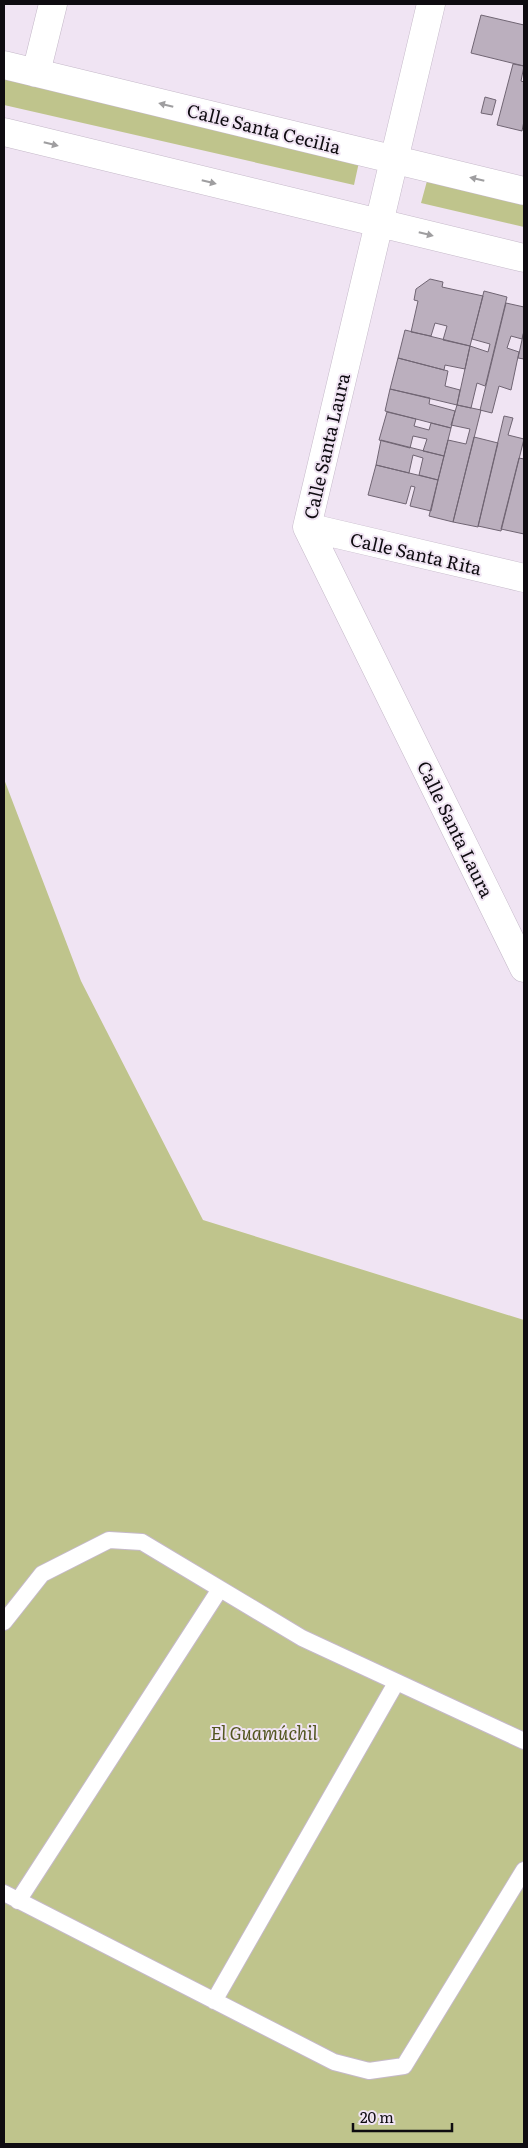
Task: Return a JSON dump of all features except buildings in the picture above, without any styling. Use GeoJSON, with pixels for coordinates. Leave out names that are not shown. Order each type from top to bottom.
{"type":"FeatureCollection","features":[{"type":"Feature","properties":{"kind":"street"},"geometry":{"type":"LineString","coordinates":[[36,74],[53,4]]}},
{"type":"Feature","properties":{"kind":"street","name":"Calle Santa Laura"},"geometry":{"type":"LineString","coordinates":[[431,4],[307,527],[524,968]]}},
{"type":"Feature","properties":{"kind":"street","name":"Calle Santa Cecilia"},"geometry":{"type":"LineString","coordinates":[[4,65],[524,191]]}},
{"type":"Feature","properties":{"kind":"street"},"geometry":{"type":"LineString","coordinates":[[4,132],[524,258]]}},
{"type":"Feature","properties":{"kind":"street","name":"Calle Santa Rita"},"geometry":{"type":"LineString","coordinates":[[307,527],[524,578]]}},
{"type":"Feature","properties":{"kind":"lane"},"geometry":{"type":"LineString","coordinates":[[4,1622],[42,1574],[109,1540],[142,1542],[302,1638],[524,1741]]}},
{"type":"Feature","properties":{"kind":"lane"},"geometry":{"type":"LineString","coordinates":[[220,1588],[11,1897],[334,2062],[369,2071],[404,2066],[524,1870]]}},
{"type":"Feature","properties":{"kind":"lane"},"geometry":{"type":"LineString","coordinates":[[214,2001],[396,1682]]}},
{"type":"Feature","properties":{"kind":"green space"},"geometry":{"type":"Polygon","coordinates":[[[4,76],[359,162],[354,185],[4,105],[4,76]]]}},
{"type":"Feature","properties":{"kind":"green space"},"geometry":{"type":"Polygon","coordinates":[[[427,181],[524,204],[524,227],[421,203],[427,181]]]}},
{"type":"Feature","properties":{"kind":"green space","name":"El Guamúchil"},"geometry":{"type":"Polygon","coordinates":[[[4,779],[81,981],[203,1220],[524,1320],[524,2144],[4,2144],[4,779]]]}}]}
